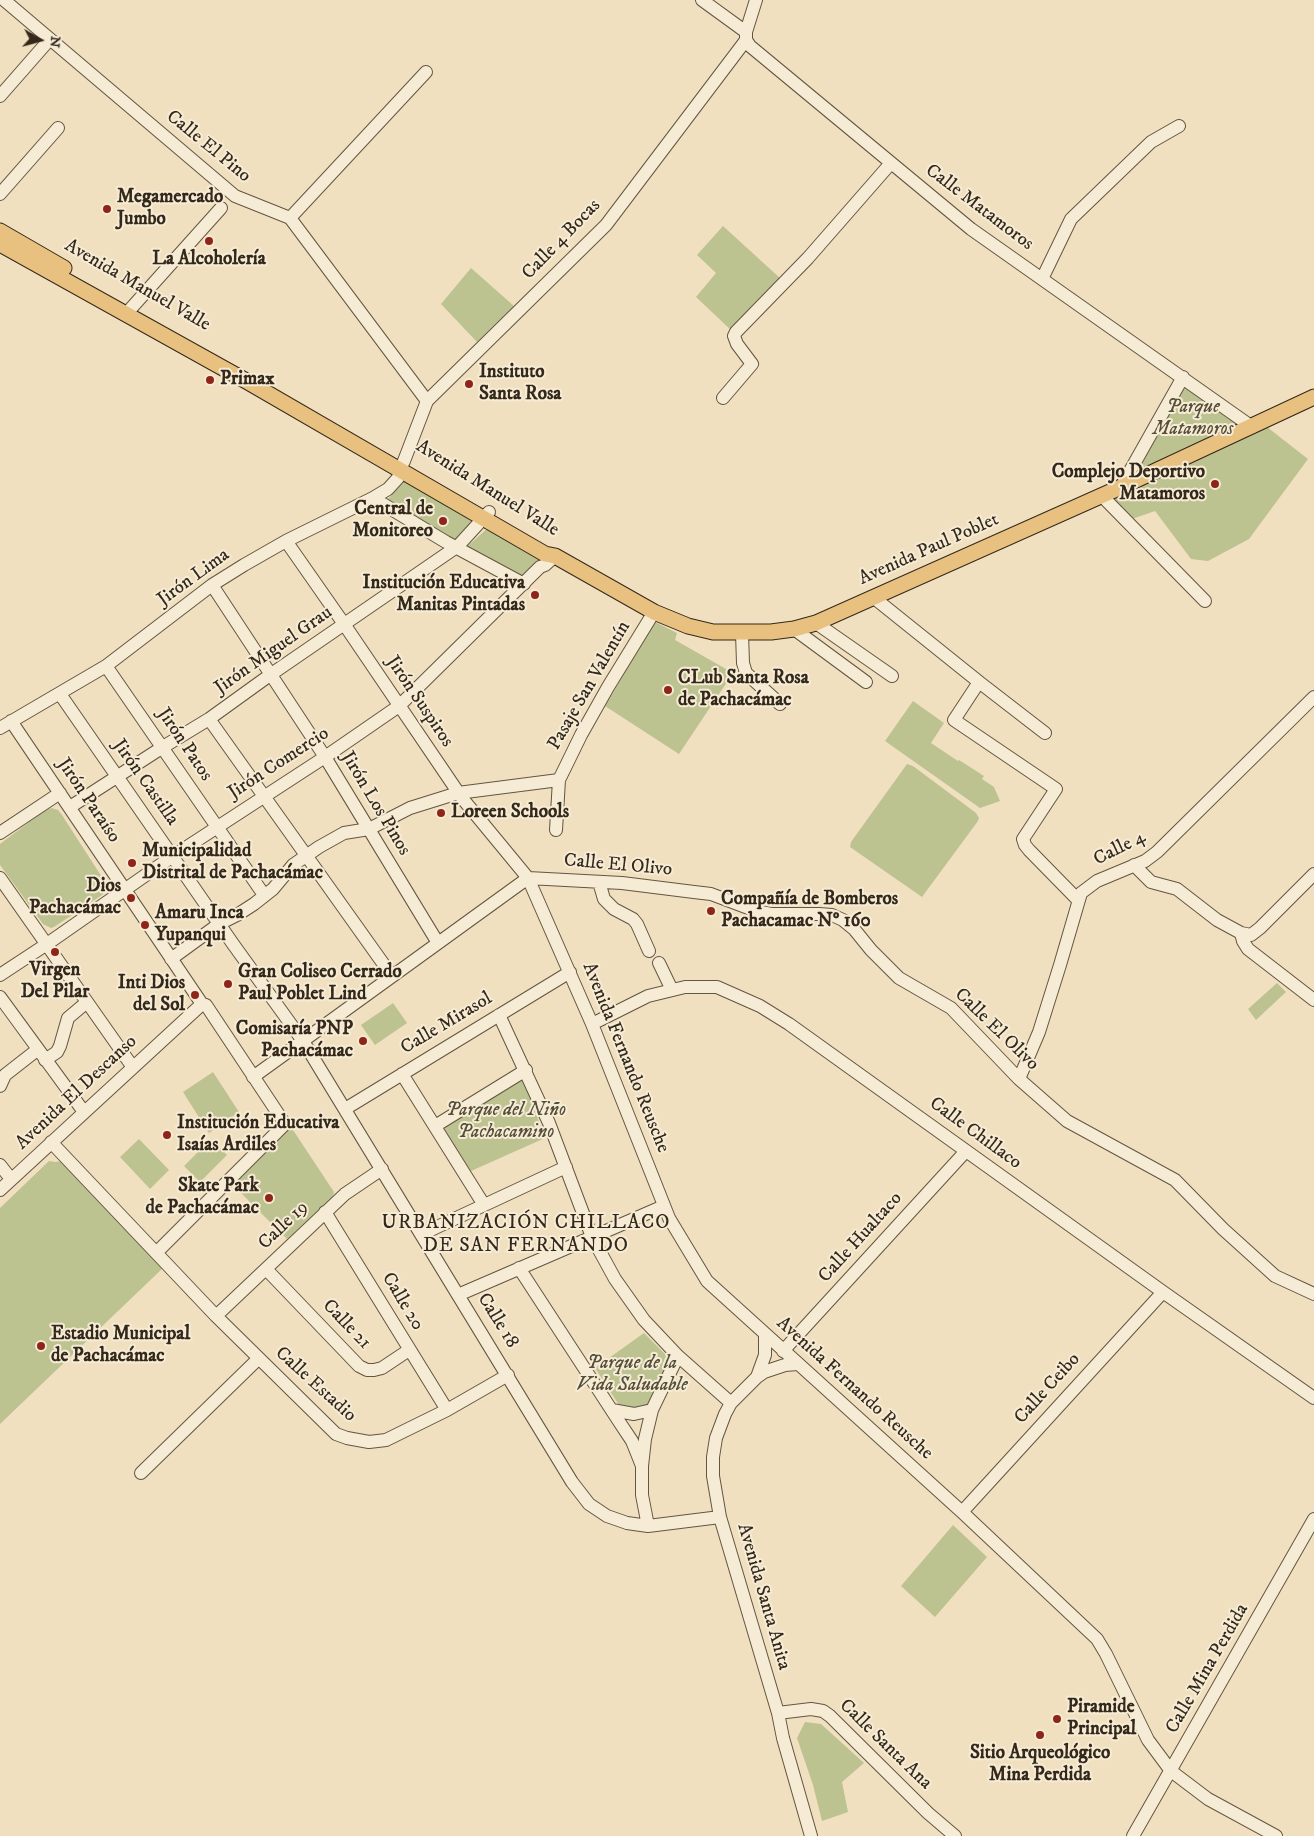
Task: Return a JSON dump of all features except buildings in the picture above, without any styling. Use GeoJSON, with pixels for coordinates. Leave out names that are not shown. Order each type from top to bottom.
{"type":"FeatureCollection","features":[{"type":"Feature","properties":{"kind":"main road","name":"Avenida Manuel Valle"},"geometry":{"type":"LineString","coordinates":[[0,232],[129,310],[402,465],[486,515],[545,554],[554,556]]}},
{"type":"Feature","properties":{"kind":"main road","name":"Avenida Manuel Valle"},"geometry":{"type":"LineString","coordinates":[[0,244],[129,310]]}},
{"type":"Feature","properties":{"kind":"main road","name":"Avenida Paul Poblet"},"geometry":{"type":"LineString","coordinates":[[554,556],[654,612],[688,626],[713,632],[742,633],[794,629],[816,623],[1102,496],[1314,397]]}},
{"type":"Feature","properties":{"kind":"street","name":"Calle El Pino"},"geometry":{"type":"LineString","coordinates":[[4,0],[235,196],[290,218]]}},
{"type":"Feature","properties":{"kind":"street","name":"Calle Matamoros"},"geometry":{"type":"LineString","coordinates":[[702,0],[746,36],[750,46],[971,229],[1252,427]]}},
{"type":"Feature","properties":{"kind":"street","name":"Calle 4 Bocas"},"geometry":{"type":"LineString","coordinates":[[402,465],[427,401],[606,225],[746,36],[756,0]]}},
{"type":"Feature","properties":{"kind":"street"},"geometry":{"type":"LineString","coordinates":[[0,96],[50,39]]}},
{"type":"Feature","properties":{"kind":"street"},"geometry":{"type":"LineString","coordinates":[[426,72],[290,218],[427,401]]}},
{"type":"Feature","properties":{"kind":"street"},"geometry":{"type":"LineString","coordinates":[[1042,280],[1071,218],[1152,142],[1179,126]]}},
{"type":"Feature","properties":{"kind":"street"},"geometry":{"type":"LineString","coordinates":[[0,194],[58,128]]}},
{"type":"Feature","properties":{"kind":"street"},"geometry":{"type":"LineString","coordinates":[[723,398],[752,364],[739,348],[734,334],[814,251],[891,164]]}},
{"type":"Feature","properties":{"kind":"street"},"geometry":{"type":"LineString","coordinates":[[129,310],[221,208]]}},
{"type":"Feature","properties":{"kind":"street"},"geometry":{"type":"LineString","coordinates":[[1122,487],[1183,377]]}},
{"type":"Feature","properties":{"kind":"street","name":"Jirón Lima"},"geometry":{"type":"LineString","coordinates":[[4,723],[60,694],[106,666],[212,585],[244,565],[286,541],[388,489],[396,482],[402,465]]}},
{"type":"Feature","properties":{"kind":"street"},"geometry":{"type":"LineString","coordinates":[[1102,496],[1205,601]]}},
{"type":"Feature","properties":{"kind":"street"},"geometry":{"type":"LineString","coordinates":[[373,498],[456,548],[524,584]]}},
{"type":"Feature","properties":{"kind":"street","name":"Jirón Miguel Grau"},"geometry":{"type":"LineString","coordinates":[[70,807],[163,746],[209,719],[456,548],[486,515]]}},
{"type":"Feature","properties":{"kind":"street","name":"Jirón Suspiros"},"geometry":{"type":"LineString","coordinates":[[286,541],[458,793],[528,878]]}},
{"type":"Feature","properties":{"kind":"street","name":"Jirón Comercio"},"geometry":{"type":"LineString","coordinates":[[0,975],[217,826],[326,757],[399,706],[540,567],[545,565],[554,556]]}},
{"type":"Feature","properties":{"kind":"street","name":"Jirón Los Pinos"},"geometry":{"type":"LineString","coordinates":[[212,585],[326,757],[438,943]]}},
{"type":"Feature","properties":{"kind":"street"},"geometry":{"type":"LineString","coordinates":[[873,597],[1045,733]]}},
{"type":"Feature","properties":{"kind":"street","name":"Pasaje San Valentín"},"geometry":{"type":"LineString","coordinates":[[556,830],[559,780],[581,735],[608,687],[654,612]]}},
{"type":"Feature","properties":{"kind":"street"},"geometry":{"type":"LineString","coordinates":[[816,623],[892,676]]}},
{"type":"Feature","properties":{"kind":"street"},"geometry":{"type":"LineString","coordinates":[[794,629],[866,682]]}},
{"type":"Feature","properties":{"kind":"street"},"geometry":{"type":"LineString","coordinates":[[742,633],[746,673],[780,704]]}},
{"type":"Feature","properties":{"kind":"street","name":"Jirón Patos"},"geometry":{"type":"LineString","coordinates":[[106,666],[264,895]]}},
{"type":"Feature","properties":{"kind":"street"},"geometry":{"type":"LineString","coordinates":[[979,682],[954,720],[1056,789],[1023,838],[1025,846],[1078,900]]}},
{"type":"Feature","properties":{"kind":"street","name":"Jirón Castilla"},"geometry":{"type":"LineString","coordinates":[[60,694],[219,924],[303,1041]]}},
{"type":"Feature","properties":{"kind":"street","name":"Calle 4"},"geometry":{"type":"LineString","coordinates":[[1019,1079],[1039,1032],[1081,893],[1098,881],[1145,862],[1157,852],[1314,697]]}},
{"type":"Feature","properties":{"kind":"street"},"geometry":{"type":"LineString","coordinates":[[209,719],[392,976]]}},
{"type":"Feature","properties":{"kind":"street","name":"Jirón Paraíso"},"geometry":{"type":"LineString","coordinates":[[4,723],[70,807],[171,959],[202,1004],[206,1005],[285,1124],[157,1252]]}},
{"type":"Feature","properties":{"kind":"street","name":"Pasaje San Valentín"},"geometry":{"type":"LineString","coordinates":[[171,959],[219,924],[237,916],[273,888],[293,865],[344,833],[369,829],[410,808],[458,793],[559,780]]}},
{"type":"Feature","properties":{"kind":"street"},"geometry":{"type":"LineString","coordinates":[[0,833],[60,793]]}},
{"type":"Feature","properties":{"kind":"street"},"geometry":{"type":"LineString","coordinates":[[1134,866],[1151,882],[1177,889],[1217,920],[1241,933],[1251,935],[1314,874]]}},
{"type":"Feature","properties":{"kind":"street"},"geometry":{"type":"LineString","coordinates":[[0,878],[132,1066]]}},
{"type":"Feature","properties":{"kind":"street"},"geometry":{"type":"LineString","coordinates":[[253,1077],[528,878]]}},
{"type":"Feature","properties":{"kind":"street","name":"Calle El Olivo"},"geometry":{"type":"LineString","coordinates":[[528,878],[599,882],[712,894],[766,913],[819,914],[843,920],[854,929],[871,950],[899,978],[951,1008],[1019,1079],[1067,1120],[1175,1180],[1275,1276],[1314,1294]]}},
{"type":"Feature","properties":{"kind":"street","name":"Avenida Fernando Reusche"},"geometry":{"type":"LineString","coordinates":[[528,878],[592,1024],[669,1218],[707,1281],[962,1512],[1097,1640],[1106,1654],[1148,1740],[1171,1771],[1208,1799],[1276,1836]]}},
{"type":"Feature","properties":{"kind":"street"},"geometry":{"type":"LineString","coordinates":[[599,882],[604,899],[614,909],[633,919],[637,924],[649,951]]}},
{"type":"Feature","properties":{"kind":"street"},"geometry":{"type":"LineString","coordinates":[[1241,933],[1248,949],[1314,1000]]}},
{"type":"Feature","properties":{"kind":"street"},"geometry":{"type":"LineString","coordinates":[[659,963],[672,990]]}},
{"type":"Feature","properties":{"kind":"street","name":"Calle Mirasol"},"geometry":{"type":"LineString","coordinates":[[345,1109],[570,972]]}},
{"type":"Feature","properties":{"kind":"street","name":"Calle Chillaco"},"geometry":{"type":"LineString","coordinates":[[592,1024],[648,996],[685,987],[718,987],[760,1006],[789,1024],[1314,1398]]}},
{"type":"Feature","properties":{"kind":"street"},"geometry":{"type":"LineString","coordinates":[[0,997],[84,1112]]}},
{"type":"Feature","properties":{"kind":"street"},"geometry":{"type":"LineString","coordinates":[[0,1086],[5,1076],[41,1055],[56,1052],[60,1046],[68,1018],[87,1002]]}},
{"type":"Feature","properties":{"kind":"street","name":"Avenida El Descanso"},"geometry":{"type":"LineString","coordinates":[[0,1190],[132,1066],[202,1004]]}},
{"type":"Feature","properties":{"kind":"street"},"geometry":{"type":"LineString","coordinates":[[499,1014],[526,1070],[566,1167],[592,1237],[628,1300],[678,1356],[731,1403]]}},
{"type":"Feature","properties":{"kind":"street","name":"Calle 18"},"geometry":{"type":"LineString","coordinates":[[303,1041],[572,1482],[589,1504],[607,1516],[628,1523],[648,1526],[720,1517]]}},
{"type":"Feature","properties":{"kind":"street"},"geometry":{"type":"LineString","coordinates":[[435,1126],[526,1070]]}},
{"type":"Feature","properties":{"kind":"street"},"geometry":{"type":"LineString","coordinates":[[402,1074],[484,1205]]}},
{"type":"Feature","properties":{"kind":"street","name":"Calle Estadio"},"geometry":{"type":"LineString","coordinates":[[51,1142],[216,1316],[336,1434],[369,1442],[386,1440],[447,1410],[508,1375]]}},
{"type":"Feature","properties":{"kind":"street","name":"Calle Hualtaco"},"geometry":{"type":"LineString","coordinates":[[783,1351],[966,1151]]}},
{"type":"Feature","properties":{"kind":"street"},"geometry":{"type":"LineString","coordinates":[[0,1165],[11,1179]]}},
{"type":"Feature","properties":{"kind":"street"},"geometry":{"type":"LineString","coordinates":[[422,1234],[566,1167]]}},
{"type":"Feature","properties":{"kind":"street","name":"Calle 19"},"geometry":{"type":"LineString","coordinates":[[216,1316],[325,1212],[346,1194],[382,1169]]}},
{"type":"Feature","properties":{"kind":"street"},"geometry":{"type":"LineString","coordinates":[[458,1294],[664,1206]]}},
{"type":"Feature","properties":{"kind":"street","name":"Calle 20"},"geometry":{"type":"LineString","coordinates":[[325,1212],[447,1410]]}},
{"type":"Feature","properties":{"kind":"street"},"geometry":{"type":"LineString","coordinates":[[519,1268],[632,1441],[642,1466]]}},
{"type":"Feature","properties":{"kind":"street","name":"Calle 21"},"geometry":{"type":"LineString","coordinates":[[266,1269],[359,1366],[367,1370],[382,1368],[409,1350]]}},
{"type":"Feature","properties":{"kind":"street","name":"Calle Ceibo"},"geometry":{"type":"LineString","coordinates":[[962,1512],[1163,1292]]}},
{"type":"Feature","properties":{"kind":"street","name":"Avenida Santa Anita"},"geometry":{"type":"LineString","coordinates":[[756,1377],[765,1354],[765,1334]]}},
{"type":"Feature","properties":{"kind":"street"},"geometry":{"type":"LineString","coordinates":[[648,1526],[642,1495],[642,1466],[645,1439],[652,1410],[678,1356]]}},
{"type":"Feature","properties":{"kind":"street"},"geometry":{"type":"LineString","coordinates":[[141,1473],[258,1359]]}},
{"type":"Feature","properties":{"kind":"street","name":"Avenida Santa Anita"},"geometry":{"type":"LineString","coordinates":[[798,1364],[778,1366],[756,1377],[731,1403],[724,1414],[716,1438],[713,1476],[720,1517],[778,1713],[811,1836]]}},
{"type":"Feature","properties":{"kind":"street"},"geometry":{"type":"LineString","coordinates":[[612,1410],[634,1414],[652,1410]]}},
{"type":"Feature","properties":{"kind":"street","name":"Calle Mina Perdida"},"geometry":{"type":"LineString","coordinates":[[1133,1836],[1314,1519]]}},
{"type":"Feature","properties":{"kind":"street","name":"Calle Santa Ana"},"geometry":{"type":"LineString","coordinates":[[778,1713],[811,1709],[823,1711],[928,1813],[955,1836]]}},
{"type":"Feature","properties":{"kind":"green space"},"geometry":{"type":"Polygon","coordinates":[[[723,226],[781,279],[732,331],[696,297],[716,273],[697,255],[723,226]]]}},
{"type":"Feature","properties":{"kind":"green space"},"geometry":{"type":"Polygon","coordinates":[[[471,268],[514,306],[477,342],[441,304],[471,268]]]}},
{"type":"Feature","properties":{"kind":"green space","name":"Parque Matamoros"},"geometry":{"type":"Polygon","coordinates":[[[1186,380],[1246,426],[1132,477],[1186,380]]]}},
{"type":"Feature","properties":{"kind":"green space","name":"Complejo Deportivo Matamoros"},"geometry":{"type":"Polygon","coordinates":[[[1267,427],[1308,459],[1249,539],[1208,561],[1191,559],[1155,511],[1132,519],[1111,496],[1267,427]]]}},
{"type":"Feature","properties":{"kind":"green space"},"geometry":{"type":"Polygon","coordinates":[[[406,479],[472,519],[473,521],[455,543],[379,501],[389,498],[406,479]]]}},
{"type":"Feature","properties":{"kind":"green space"},"geometry":{"type":"Polygon","coordinates":[[[488,528],[544,557],[522,582],[463,550],[488,528]]]}},
{"type":"Feature","properties":{"kind":"green space","name":"CLub Santa Rosa de Pachacámac"},"geometry":{"type":"Polygon","coordinates":[[[655,622],[677,633],[675,640],[733,673],[679,754],[605,706],[655,622]]]}},
{"type":"Feature","properties":{"kind":"green space"},"geometry":{"type":"Polygon","coordinates":[[[913,701],[944,723],[931,743],[984,776],[982,779],[994,787],[1000,801],[980,808],[885,741],[913,701]]]}},
{"type":"Feature","properties":{"kind":"green space"},"geometry":{"type":"Polygon","coordinates":[[[907,764],[913,766],[976,813],[979,818],[922,897],[850,847],[851,842],[907,764]]]}},
{"type":"Feature","properties":{"kind":"green space"},"geometry":{"type":"Polygon","coordinates":[[[52,808],[58,810],[62,815],[107,885],[102,895],[51,928],[43,924],[0,865],[0,844],[45,810],[52,808]]]}},
{"type":"Feature","properties":{"kind":"green space"},"geometry":{"type":"Polygon","coordinates":[[[1277,983],[1286,992],[1256,1020],[1248,1009],[1277,983]]]}},
{"type":"Feature","properties":{"kind":"green space"},"geometry":{"type":"Polygon","coordinates":[[[393,1003],[407,1023],[375,1045],[361,1025],[393,1003]]]}},
{"type":"Feature","properties":{"kind":"green space"},"geometry":{"type":"Polygon","coordinates":[[[213,1072],[239,1112],[209,1133],[183,1092],[213,1072]]]}},
{"type":"Feature","properties":{"kind":"green space","name":"Parque del Niño Pachacamino"},"geometry":{"type":"Polygon","coordinates":[[[519,1079],[524,1081],[545,1138],[471,1171],[444,1130],[445,1126],[519,1079]]]}},
{"type":"Feature","properties":{"kind":"green space"},"geometry":{"type":"Polygon","coordinates":[[[287,1130],[293,1130],[334,1192],[333,1196],[287,1239],[233,1185],[287,1130]]]}},
{"type":"Feature","properties":{"kind":"green space"},"geometry":{"type":"Polygon","coordinates":[[[139,1139],[169,1170],[150,1189],[120,1157],[139,1139]]]}},
{"type":"Feature","properties":{"kind":"green space"},"geometry":{"type":"Polygon","coordinates":[[[211,1139],[227,1155],[200,1182],[184,1166],[211,1139]]]}},
{"type":"Feature","properties":{"kind":"green space","name":"Estadio Municipal de Pachacámac"},"geometry":{"type":"Polygon","coordinates":[[[49,1161],[62,1161],[164,1267],[0,1424],[0,1208],[49,1161]]]}},
{"type":"Feature","properties":{"kind":"green space","name":"Parque de la Vida Saludable"},"geometry":{"type":"Polygon","coordinates":[[[644,1333],[670,1359],[647,1406],[642,1410],[621,1408],[595,1368],[644,1333]]]}},
{"type":"Feature","properties":{"kind":"green space"},"geometry":{"type":"Polygon","coordinates":[[[953,1525],[987,1557],[935,1617],[901,1586],[953,1525]]]}},
{"type":"Feature","properties":{"kind":"green space"},"geometry":{"type":"Polygon","coordinates":[[[805,1722],[821,1724],[864,1763],[842,1782],[848,1812],[822,1821],[813,1785],[797,1738],[805,1722]]]}},
{"type":"Feature","properties":{"kind":"place","name":"Megamercado Jumbo"},"geometry":{"type":"Point","coordinates":[107,209]}},
{"type":"Feature","properties":{"kind":"place","name":"La Alcoholería"},"geometry":{"type":"Point","coordinates":[209,241]}},
{"type":"Feature","properties":{"kind":"place","name":"Primax"},"geometry":{"type":"Point","coordinates":[210,380]}},
{"type":"Feature","properties":{"kind":"place","name":"Instituto Santa Rosa"},"geometry":{"type":"Point","coordinates":[469,384]}},
{"type":"Feature","properties":{"kind":"place","name":"Complejo Deportivo Matamoros"},"geometry":{"type":"Point","coordinates":[1215,484]}},
{"type":"Feature","properties":{"kind":"place","name":"Central de Monitoreo"},"geometry":{"type":"Point","coordinates":[443,521]}},
{"type":"Feature","properties":{"kind":"place","name":"Institución Educativa Manitas Pintadas"},"geometry":{"type":"Point","coordinates":[535,595]}},
{"type":"Feature","properties":{"kind":"place","name":"CLub Santa Rosa de Pachacámac"},"geometry":{"type":"Point","coordinates":[668,690]}},
{"type":"Feature","properties":{"kind":"place","name":"Loreen Schools"},"geometry":{"type":"Point","coordinates":[441,813]}},
{"type":"Feature","properties":{"kind":"place","name":"Municipalidad Distrital de Pachacámac"},"geometry":{"type":"Point","coordinates":[132,863]}},
{"type":"Feature","properties":{"kind":"place","name":"Dios Pachacámac"},"geometry":{"type":"Point","coordinates":[131,898]}},
{"type":"Feature","properties":{"kind":"place","name":"Compañía de Bomberos Pachacamac Nº 160"},"geometry":{"type":"Point","coordinates":[711,911]}},
{"type":"Feature","properties":{"kind":"place","name":"Amaru Inca Yupanqui"},"geometry":{"type":"Point","coordinates":[145,925]}},
{"type":"Feature","properties":{"kind":"place","name":"Virgen Del Pilar"},"geometry":{"type":"Point","coordinates":[55,952]}},
{"type":"Feature","properties":{"kind":"place","name":"Gran Coliseo Cerrado Paul Poblet Lind"},"geometry":{"type":"Point","coordinates":[228,984]}},
{"type":"Feature","properties":{"kind":"place","name":"Inti Dios del Sol"},"geometry":{"type":"Point","coordinates":[195,995]}},
{"type":"Feature","properties":{"kind":"place","name":"Comisaría PNP Pachacámac"},"geometry":{"type":"Point","coordinates":[363,1041]}},
{"type":"Feature","properties":{"kind":"place","name":"Institución Educativa Isaías Ardiles"},"geometry":{"type":"Point","coordinates":[167,1135]}},
{"type":"Feature","properties":{"kind":"place","name":"Skate Park de Pachacámac"},"geometry":{"type":"Point","coordinates":[269,1198]}},
{"type":"Feature","properties":{"kind":"place","name":"Estadio Municipal de Pachacámac"},"geometry":{"type":"Point","coordinates":[41,1346]}},
{"type":"Feature","properties":{"kind":"place","name":"Piramide Principal"},"geometry":{"type":"Point","coordinates":[1057,1719]}},
{"type":"Feature","properties":{"kind":"place","name":"Sitio Arqueológico Mina Perdida"},"geometry":{"type":"Point","coordinates":[1040,1735]}},
{"type":"Feature","properties":{"kind":"district","name":"URBANIZACIÓN CHILLACO DE SAN FERNANDO"},"geometry":{"type":"Point","coordinates":[526,1236]}}]}
